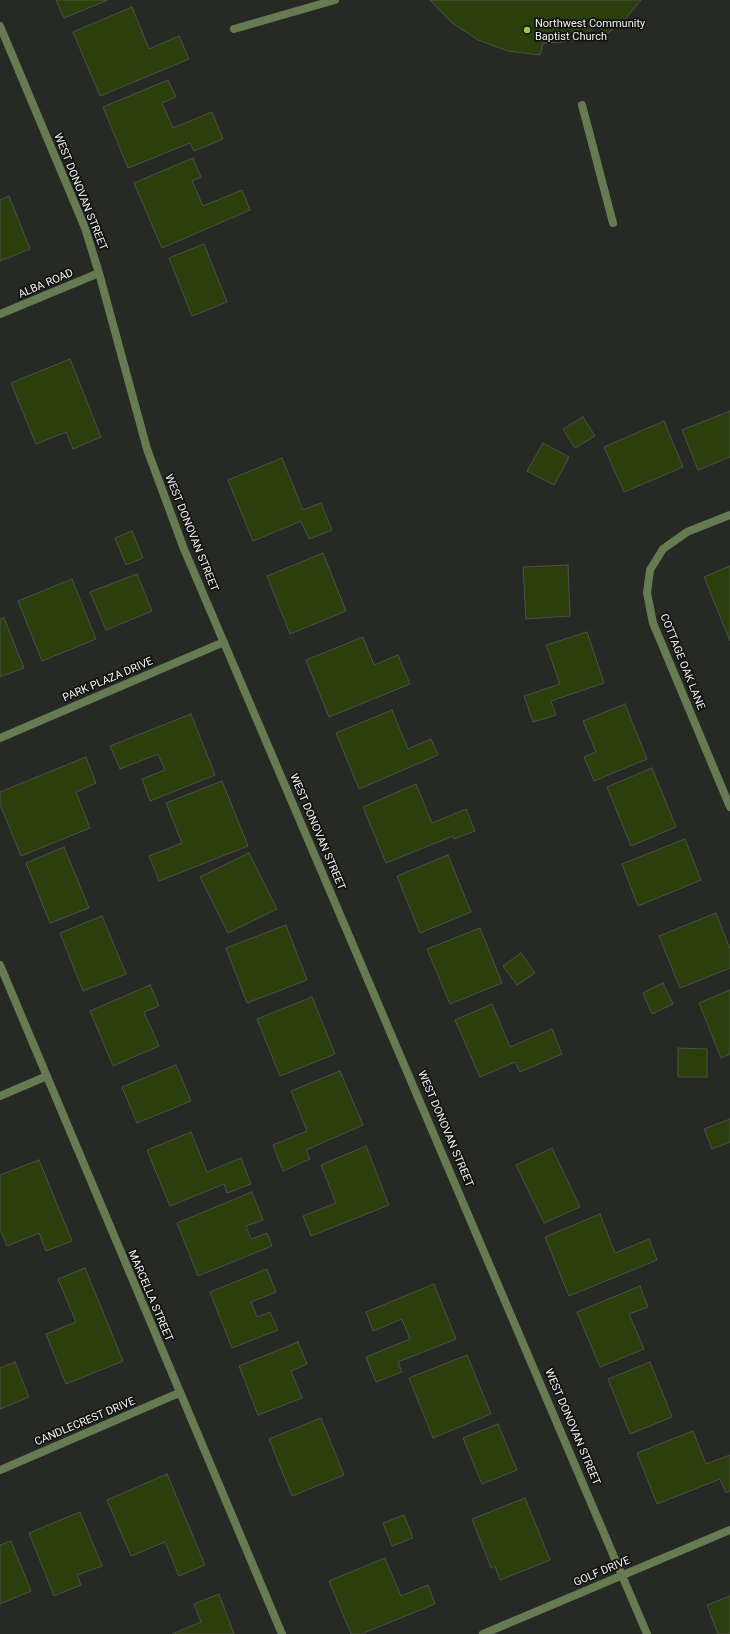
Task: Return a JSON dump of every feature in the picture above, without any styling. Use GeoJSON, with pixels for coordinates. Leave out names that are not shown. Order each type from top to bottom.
{"type":"FeatureCollection","features":[{"type":"Feature","properties":{"kind":"street"},"geometry":{"type":"LineString","coordinates":[[234,30],[335,0]]}},
{"type":"Feature","properties":{"kind":"street","name":"WEST DONOVAN STREET"},"geometry":{"type":"LineString","coordinates":[[0,26],[85,228],[100,273],[146,449],[184,549],[648,1634]]}},
{"type":"Feature","properties":{"kind":"street"},"geometry":{"type":"LineString","coordinates":[[582,105],[613,223]]}},
{"type":"Feature","properties":{"kind":"street","name":"ALBA ROAD"},"geometry":{"type":"LineString","coordinates":[[0,314],[100,273]]}},
{"type":"Feature","properties":{"kind":"street","name":"COTTAGE OAK LANE"},"geometry":{"type":"LineString","coordinates":[[730,515],[687,532],[663,549],[650,570],[648,593],[653,623],[730,807]]}},
{"type":"Feature","properties":{"kind":"street","name":"PARK PLAZA DRIVE"},"geometry":{"type":"LineString","coordinates":[[0,738],[224,642]]}},
{"type":"Feature","properties":{"kind":"street","name":"MARCELLA STREET"},"geometry":{"type":"LineString","coordinates":[[0,965],[179,1393],[282,1634]]}},
{"type":"Feature","properties":{"kind":"street"},"geometry":{"type":"LineString","coordinates":[[0,1096],[47,1076]]}},
{"type":"Feature","properties":{"kind":"street","name":"CANDLECREST DRIVE"},"geometry":{"type":"LineString","coordinates":[[0,1470],[179,1393]]}},
{"type":"Feature","properties":{"kind":"street","name":"GOLF DRIVE"},"geometry":{"type":"LineString","coordinates":[[483,1634],[730,1530]]}},
{"type":"Feature","properties":{"kind":"building"},"geometry":{"type":"Polygon","coordinates":[[[56,0],[108,0],[64,18],[56,0]]]}},
{"type":"Feature","properties":{"kind":"building","name":"Northwest Community Baptist Church"},"geometry":{"type":"Polygon","coordinates":[[[430,0],[641,0],[626,18],[606,35],[598,25],[582,36],[563,42],[543,43],[540,55],[508,51],[478,40],[451,22],[430,0]]]}},
{"type":"Feature","properties":{"kind":"building"},"geometry":{"type":"Polygon","coordinates":[[[132,7],[149,49],[179,36],[189,59],[100,96],[73,32],[132,7]]]}},
{"type":"Feature","properties":{"kind":"building"},"geometry":{"type":"Polygon","coordinates":[[[168,80],[176,97],[162,103],[173,128],[212,112],[223,139],[194,151],[190,143],[128,168],[103,107],[168,80]]]}},
{"type":"Feature","properties":{"kind":"building"},"geometry":{"type":"Polygon","coordinates":[[[193,158],[201,177],[192,181],[203,206],[242,190],[250,210],[162,248],[134,183],[193,158]]]}},
{"type":"Feature","properties":{"kind":"building"},"geometry":{"type":"Polygon","coordinates":[[[9,196],[30,249],[0,261],[0,200],[9,196]]]}},
{"type":"Feature","properties":{"kind":"building"},"geometry":{"type":"Polygon","coordinates":[[[204,244],[227,302],[192,316],[169,258],[204,244]]]}},
{"type":"Feature","properties":{"kind":"building"},"geometry":{"type":"Polygon","coordinates":[[[70,359],[101,437],[73,449],[66,432],[36,444],[11,383],[70,359]]]}},
{"type":"Feature","properties":{"kind":"building"},"geometry":{"type":"Polygon","coordinates":[[[730,411],[730,457],[698,470],[682,430],[730,411]]]}},
{"type":"Feature","properties":{"kind":"building"},"geometry":{"type":"Polygon","coordinates":[[[583,417],[595,436],[575,448],[563,429],[583,417]]]}},
{"type":"Feature","properties":{"kind":"building"},"geometry":{"type":"Polygon","coordinates":[[[664,421],[683,467],[624,492],[604,447],[664,421]]]}},
{"type":"Feature","properties":{"kind":"building"},"geometry":{"type":"Polygon","coordinates":[[[543,443],[569,457],[554,485],[527,471],[543,443]]]}},
{"type":"Feature","properties":{"kind":"building"},"geometry":{"type":"Polygon","coordinates":[[[282,458],[303,510],[321,503],[332,530],[309,539],[301,521],[253,541],[228,480],[282,458]]]}},
{"type":"Feature","properties":{"kind":"building"},"geometry":{"type":"Polygon","coordinates":[[[132,531],[143,558],[126,565],[115,538],[132,531]]]}},
{"type":"Feature","properties":{"kind":"building"},"geometry":{"type":"Polygon","coordinates":[[[323,553],[346,611],[290,634],[267,576],[323,553]]]}},
{"type":"Feature","properties":{"kind":"building"},"geometry":{"type":"Polygon","coordinates":[[[568,565],[570,616],[526,619],[523,567],[568,565]]]}},
{"type":"Feature","properties":{"kind":"building"},"geometry":{"type":"Polygon","coordinates":[[[730,566],[730,641],[704,577],[730,566]]]}},
{"type":"Feature","properties":{"kind":"building"},"geometry":{"type":"Polygon","coordinates":[[[137,574],[152,611],[106,630],[90,592],[137,574]]]}},
{"type":"Feature","properties":{"kind":"building"},"geometry":{"type":"Polygon","coordinates":[[[72,579],[96,639],[42,661],[18,601],[72,579]]]}},
{"type":"Feature","properties":{"kind":"building"},"geometry":{"type":"Polygon","coordinates":[[[4,618],[24,668],[0,677],[0,619],[4,618]]]}},
{"type":"Feature","properties":{"kind":"building"},"geometry":{"type":"Polygon","coordinates":[[[587,632],[604,683],[551,701],[556,715],[533,722],[524,696],[560,684],[546,645],[587,632]]]}},
{"type":"Feature","properties":{"kind":"building"},"geometry":{"type":"Polygon","coordinates":[[[363,637],[374,665],[398,655],[410,684],[329,717],[306,660],[363,637]]]}},
{"type":"Feature","properties":{"kind":"building"},"geometry":{"type":"Polygon","coordinates":[[[625,704],[647,759],[594,781],[584,757],[596,752],[583,721],[625,704]]]}},
{"type":"Feature","properties":{"kind":"building"},"geometry":{"type":"Polygon","coordinates":[[[392,710],[408,749],[431,739],[438,755],[359,789],[336,733],[392,710]]]}},
{"type":"Feature","properties":{"kind":"building"},"geometry":{"type":"Polygon","coordinates":[[[191,714],[215,775],[150,801],[142,779],[165,770],[158,754],[120,769],[110,746],[191,714]]]}},
{"type":"Feature","properties":{"kind":"building"},"geometry":{"type":"Polygon","coordinates":[[[86,757],[96,783],[76,792],[90,828],[21,856],[0,804],[0,792],[86,757]]]}},
{"type":"Feature","properties":{"kind":"building"},"geometry":{"type":"Polygon","coordinates":[[[652,768],[676,827],[631,846],[607,787],[652,768]]]}},
{"type":"Feature","properties":{"kind":"building"},"geometry":{"type":"Polygon","coordinates":[[[222,781],[248,846],[159,881],[149,856],[182,843],[166,803],[222,781]]]}},
{"type":"Feature","properties":{"kind":"building"},"geometry":{"type":"Polygon","coordinates":[[[416,784],[432,823],[466,809],[475,831],[454,839],[453,836],[386,863],[363,807],[416,784]]]}},
{"type":"Feature","properties":{"kind":"building"},"geometry":{"type":"Polygon","coordinates":[[[685,839],[701,880],[638,906],[622,864],[685,839]]]}},
{"type":"Feature","properties":{"kind":"building"},"geometry":{"type":"Polygon","coordinates":[[[64,847],[89,908],[50,923],[26,863],[64,847]]]}},
{"type":"Feature","properties":{"kind":"building"},"geometry":{"type":"Polygon","coordinates":[[[249,853],[277,909],[228,933],[200,877],[249,853]]]}},
{"type":"Feature","properties":{"kind":"building"},"geometry":{"type":"Polygon","coordinates":[[[448,855],[471,912],[420,933],[397,876],[448,855]]]}},
{"type":"Feature","properties":{"kind":"building"},"geometry":{"type":"Polygon","coordinates":[[[716,913],[730,949],[730,968],[680,988],[659,936],[716,913]]]}},
{"type":"Feature","properties":{"kind":"building"},"geometry":{"type":"Polygon","coordinates":[[[102,916],[126,974],[83,991],[60,933],[102,916]]]}},
{"type":"Feature","properties":{"kind":"building"},"geometry":{"type":"Polygon","coordinates":[[[286,925],[307,980],[247,1003],[226,948],[286,925]]]}},
{"type":"Feature","properties":{"kind":"building"},"geometry":{"type":"Polygon","coordinates":[[[480,928],[502,983],[450,1004],[427,949],[480,928]]]}},
{"type":"Feature","properties":{"kind":"building"},"geometry":{"type":"Polygon","coordinates":[[[521,953],[535,973],[517,985],[503,966],[521,953]]]}},
{"type":"Feature","properties":{"kind":"building"},"geometry":{"type":"Polygon","coordinates":[[[663,983],[673,1004],[652,1014],[643,993],[663,983]]]}},
{"type":"Feature","properties":{"kind":"building"},"geometry":{"type":"Polygon","coordinates":[[[150,985],[159,1006],[144,1012],[159,1046],[113,1066],[90,1011],[150,985]]]}},
{"type":"Feature","properties":{"kind":"building"},"geometry":{"type":"Polygon","coordinates":[[[730,990],[730,1054],[721,1058],[699,1003],[730,990]]]}},
{"type":"Feature","properties":{"kind":"building"},"geometry":{"type":"Polygon","coordinates":[[[312,997],[335,1054],[280,1076],[257,1019],[312,997]]]}},
{"type":"Feature","properties":{"kind":"building"},"geometry":{"type":"Polygon","coordinates":[[[492,1004],[510,1047],[552,1029],[562,1054],[520,1072],[515,1062],[480,1077],[455,1020],[492,1004]]]}},
{"type":"Feature","properties":{"kind":"building"},"geometry":{"type":"Polygon","coordinates":[[[678,1048],[707,1049],[707,1077],[678,1077],[678,1048]]]}},
{"type":"Feature","properties":{"kind":"building"},"geometry":{"type":"Polygon","coordinates":[[[176,1065],[191,1101],[137,1123],[122,1087],[176,1065]]]}},
{"type":"Feature","properties":{"kind":"building"},"geometry":{"type":"Polygon","coordinates":[[[340,1071],[363,1125],[306,1150],[310,1159],[283,1171],[273,1145],[307,1131],[291,1091],[340,1071]]]}},
{"type":"Feature","properties":{"kind":"building"},"geometry":{"type":"Polygon","coordinates":[[[730,1119],[730,1142],[712,1149],[704,1129],[730,1119]]]}},
{"type":"Feature","properties":{"kind":"building"},"geometry":{"type":"Polygon","coordinates":[[[191,1132],[207,1172],[241,1158],[251,1184],[227,1193],[224,1184],[170,1206],[147,1150],[191,1132]]]}},
{"type":"Feature","properties":{"kind":"building"},"geometry":{"type":"Polygon","coordinates":[[[366,1146],[389,1205],[311,1236],[303,1216],[336,1203],[321,1165],[366,1146]]]}},
{"type":"Feature","properties":{"kind":"building"},"geometry":{"type":"Polygon","coordinates":[[[552,1148],[580,1207],[544,1223],[516,1165],[552,1148]]]}},
{"type":"Feature","properties":{"kind":"building"},"geometry":{"type":"Polygon","coordinates":[[[39,1160],[72,1241],[46,1251],[39,1233],[7,1246],[0,1229],[0,1175],[39,1160]]]}},
{"type":"Feature","properties":{"kind":"building"},"geometry":{"type":"Polygon","coordinates":[[[252,1192],[263,1220],[246,1226],[251,1239],[267,1233],[272,1246],[198,1276],[177,1223],[252,1192]]]}},
{"type":"Feature","properties":{"kind":"building"},"geometry":{"type":"Polygon","coordinates":[[[600,1214],[615,1253],[649,1239],[657,1260],[569,1296],[545,1237],[600,1214]]]}},
{"type":"Feature","properties":{"kind":"building"},"geometry":{"type":"Polygon","coordinates":[[[85,1268],[123,1361],[66,1384],[46,1334],[76,1322],[58,1279],[85,1268]]]}},
{"type":"Feature","properties":{"kind":"building"},"geometry":{"type":"Polygon","coordinates":[[[267,1269],[276,1292],[251,1302],[257,1317],[270,1312],[278,1330],[232,1348],[210,1292],[267,1269]]]}},
{"type":"Feature","properties":{"kind":"building"},"geometry":{"type":"Polygon","coordinates":[[[434,1284],[456,1339],[398,1362],[402,1372],[376,1382],[366,1357],[410,1339],[402,1319],[373,1331],[366,1312],[434,1284]]]}},
{"type":"Feature","properties":{"kind":"building"},"geometry":{"type":"Polygon","coordinates":[[[640,1286],[648,1307],[629,1314],[644,1349],[600,1367],[577,1312],[640,1286]]]}},
{"type":"Feature","properties":{"kind":"building"},"geometry":{"type":"Polygon","coordinates":[[[298,1342],[307,1364],[291,1371],[302,1398],[258,1415],[239,1366],[298,1342]]]}},
{"type":"Feature","properties":{"kind":"building"},"geometry":{"type":"Polygon","coordinates":[[[467,1355],[491,1414],[433,1438],[409,1378],[467,1355]]]}},
{"type":"Feature","properties":{"kind":"building"},"geometry":{"type":"Polygon","coordinates":[[[15,1362],[29,1397],[0,1409],[0,1368],[15,1362]]]}},
{"type":"Feature","properties":{"kind":"building"},"geometry":{"type":"Polygon","coordinates":[[[650,1362],[672,1417],[630,1434],[608,1379],[650,1362]]]}},
{"type":"Feature","properties":{"kind":"building"},"geometry":{"type":"Polygon","coordinates":[[[321,1418],[344,1475],[292,1496],[269,1439],[321,1418]]]}},
{"type":"Feature","properties":{"kind":"building"},"geometry":{"type":"Polygon","coordinates":[[[498,1424],[517,1470],[482,1484],[463,1438],[498,1424]]]}},
{"type":"Feature","properties":{"kind":"building"},"geometry":{"type":"Polygon","coordinates":[[[693,1431],[706,1464],[730,1455],[730,1491],[726,1493],[720,1479],[657,1504],[637,1453],[693,1431]]]}},
{"type":"Feature","properties":{"kind":"building"},"geometry":{"type":"Polygon","coordinates":[[[167,1474],[205,1565],[179,1576],[165,1542],[131,1556],[107,1500],[167,1474]]]}},
{"type":"Feature","properties":{"kind":"building"},"geometry":{"type":"Polygon","coordinates":[[[525,1498],[550,1560],[500,1580],[495,1566],[491,1568],[472,1519],[525,1498]]]}},
{"type":"Feature","properties":{"kind":"building"},"geometry":{"type":"Polygon","coordinates":[[[80,1512],[102,1566],[77,1575],[81,1585],[54,1596],[29,1533],[80,1512]]]}},
{"type":"Feature","properties":{"kind":"building"},"geometry":{"type":"Polygon","coordinates":[[[404,1515],[413,1538],[392,1546],[383,1523],[404,1515]]]}},
{"type":"Feature","properties":{"kind":"building"},"geometry":{"type":"Polygon","coordinates":[[[11,1541],[31,1591],[0,1604],[0,1545],[11,1541]]]}},
{"type":"Feature","properties":{"kind":"building"},"geometry":{"type":"Polygon","coordinates":[[[385,1558],[401,1596],[428,1585],[435,1604],[361,1634],[351,1634],[329,1581],[385,1558]]]}},
{"type":"Feature","properties":{"kind":"building"},"geometry":{"type":"Polygon","coordinates":[[[219,1594],[234,1634],[172,1634],[201,1622],[194,1604],[219,1594]]]}},
{"type":"Feature","properties":{"kind":"building"},"geometry":{"type":"Polygon","coordinates":[[[730,1596],[730,1634],[718,1634],[707,1605],[730,1596]]]}},
{"type":"Feature","properties":{"kind":"place","name":"Northwest Community Baptist Church"},"geometry":{"type":"Point","coordinates":[527,30]}}]}
